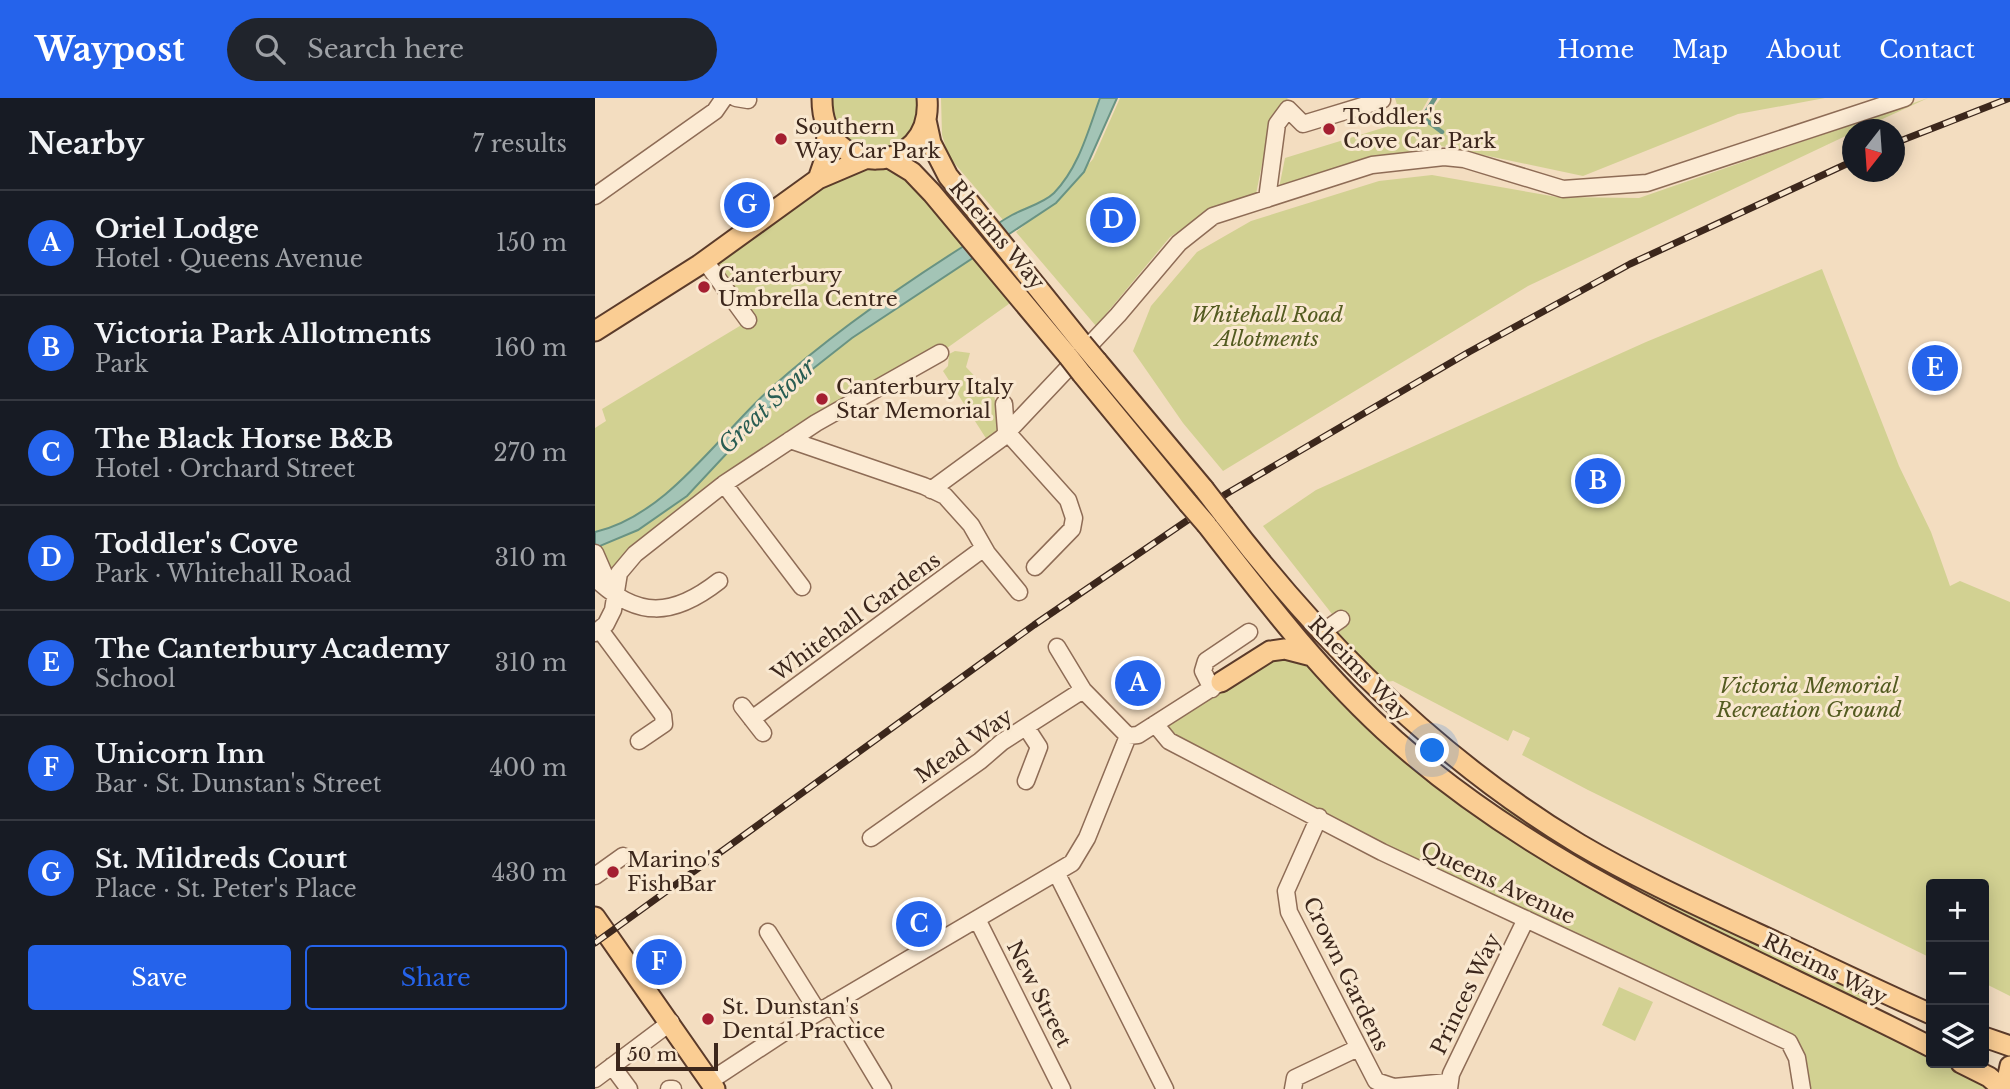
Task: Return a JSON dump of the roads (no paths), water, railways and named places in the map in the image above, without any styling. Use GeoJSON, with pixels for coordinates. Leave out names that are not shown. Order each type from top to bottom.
{"type":"FeatureCollection","features":[{"type":"Feature","properties":{"kind":"main road"},"geometry":{"type":"LineString","coordinates":[[822,98],[822,114],[827,130],[836,144],[850,154],[865,159]]}},
{"type":"Feature","properties":{"kind":"main road"},"geometry":{"type":"LineString","coordinates":[[595,331],[705,261],[818,179],[865,159],[889,158],[913,144],[926,120],[927,98]]}},
{"type":"Feature","properties":{"kind":"main road","name":"Rheims Way"},"geometry":{"type":"LineString","coordinates":[[926,120],[937,158],[971,206],[1015,278]]}},
{"type":"Feature","properties":{"kind":"main road"},"geometry":{"type":"LineString","coordinates":[[818,179],[826,156],[827,130]]}},
{"type":"Feature","properties":{"kind":"main road","name":"Rheims Way"},"geometry":{"type":"LineString","coordinates":[[889,158],[912,173],[953,220],[1015,278],[1089,367],[1188,503],[1312,656],[1395,740],[1476,805],[1612,891],[1926,1045]]}},
{"type":"Feature","properties":{"kind":"main road","name":"Rheims Way"},"geometry":{"type":"LineString","coordinates":[[1089,367],[1204,489],[1277,584],[1321,633],[1409,720],[1491,784],[1579,844],[1667,891],[1926,1012]]}},
{"type":"Feature","properties":{"kind":"main road"},"geometry":{"type":"LineString","coordinates":[[1216,685],[1270,651],[1285,649],[1312,656]]}},
{"type":"Feature","properties":{"kind":"main road"},"geometry":{"type":"LineString","coordinates":[[595,916],[671,1022],[710,1085]]}},
{"type":"Feature","properties":{"kind":"main road"},"geometry":{"type":"LineString","coordinates":[[1989,1039],[2010,1046]]}},
{"type":"Feature","properties":{"kind":"main road"},"geometry":{"type":"LineString","coordinates":[[1971,1068],[2004,1089],[2010,1066]]}},
{"type":"Feature","properties":{"kind":"street"},"geometry":{"type":"LineString","coordinates":[[595,197],[715,111],[724,98]]}},
{"type":"Feature","properties":{"kind":"street"},"geometry":{"type":"LineString","coordinates":[[931,489],[1002,438],[1006,430],[1066,372],[1179,243],[1213,216],[1372,165],[1444,157],[1464,159],[1563,189],[1647,183],[1905,98]]}},
{"type":"Feature","properties":{"kind":"street"},"geometry":{"type":"LineString","coordinates":[[1267,199],[1277,124],[1288,109],[1303,124],[1382,100]]}},
{"type":"Feature","properties":{"kind":"street"},"geometry":{"type":"LineString","coordinates":[[1245,205],[1251,221]]}},
{"type":"Feature","properties":{"kind":"street"},"geometry":{"type":"LineString","coordinates":[[705,261],[748,320]]}},
{"type":"Feature","properties":{"kind":"street"},"geometry":{"type":"LineString","coordinates":[[639,741],[664,724],[663,715],[597,632],[613,610],[619,573],[635,554],[724,484],[790,440],[940,358]]}},
{"type":"Feature","properties":{"kind":"street"},"geometry":{"type":"LineString","coordinates":[[1004,404],[1006,430],[1072,509],[1072,529],[1035,567]]}},
{"type":"Feature","properties":{"kind":"street"},"geometry":{"type":"LineString","coordinates":[[790,440],[931,489],[951,501],[1019,592]]}},
{"type":"Feature","properties":{"kind":"street"},"geometry":{"type":"LineString","coordinates":[[724,484],[802,587]]}},
{"type":"Feature","properties":{"kind":"street","name":"Whitehall Gardens"},"geometry":{"type":"LineString","coordinates":[[762,733],[747,712],[984,548]]}},
{"type":"Feature","properties":{"kind":"street"},"geometry":{"type":"LineString","coordinates":[[595,553],[615,597]]}},
{"type":"Feature","properties":{"kind":"street"},"geometry":{"type":"LineString","coordinates":[[595,578],[615,597],[636,606],[667,608],[687,602],[719,581]]}},
{"type":"Feature","properties":{"kind":"street"},"geometry":{"type":"LineString","coordinates":[[1321,633],[1341,619]]}},
{"type":"Feature","properties":{"kind":"street"},"geometry":{"type":"LineString","coordinates":[[1128,736],[1138,735],[1216,685],[1203,671],[1206,661],[1249,632]]}},
{"type":"Feature","properties":{"kind":"street"},"geometry":{"type":"LineString","coordinates":[[1057,647],[1083,690],[1128,736]]}},
{"type":"Feature","properties":{"kind":"street","name":"Mead Way"},"geometry":{"type":"LineString","coordinates":[[871,838],[1026,727],[1083,690]]}},
{"type":"Feature","properties":{"kind":"street","name":"Queens Avenue"},"geometry":{"type":"LineString","coordinates":[[1155,724],[1169,741],[1382,852],[1789,1042],[1797,1058],[1802,1089]]}},
{"type":"Feature","properties":{"kind":"street"},"geometry":{"type":"LineString","coordinates":[[1026,727],[1038,747],[1026,781]]}},
{"type":"Feature","properties":{"kind":"street"},"geometry":{"type":"LineString","coordinates":[[710,1085],[825,1008],[1058,874],[1081,851],[1128,736]]}},
{"type":"Feature","properties":{"kind":"street","name":"Crown Gardens"},"geometry":{"type":"LineString","coordinates":[[1319,817],[1289,882],[1286,900],[1376,1081],[1384,1086],[1449,1086]]}},
{"type":"Feature","properties":{"kind":"street"},"geometry":{"type":"LineString","coordinates":[[595,876],[623,856]]}},
{"type":"Feature","properties":{"kind":"street"},"geometry":{"type":"LineString","coordinates":[[1058,874],[1164,1089]]}},
{"type":"Feature","properties":{"kind":"street","name":"New Street"},"geometry":{"type":"LineString","coordinates":[[977,919],[1062,1089]]}},
{"type":"Feature","properties":{"kind":"street","name":"Princes Way"},"geometry":{"type":"LineString","coordinates":[[1449,1086],[1526,919]]}},
{"type":"Feature","properties":{"kind":"street"},"geometry":{"type":"LineString","coordinates":[[768,932],[883,1089]]}},
{"type":"Feature","properties":{"kind":"street"},"geometry":{"type":"LineString","coordinates":[[595,1079],[671,1022]]}},
{"type":"Feature","properties":{"kind":"street"},"geometry":{"type":"LineString","coordinates":[[1293,1089],[1295,1078],[1358,1048]]}},
{"type":"Feature","properties":{"kind":"street"},"geometry":{"type":"LineString","coordinates":[[612,1066],[629,1089]]}},
{"type":"Feature","properties":{"kind":"water","name":"Great Stour"},"geometry":{"type":"Polygon","coordinates":[[[1100,98],[1117,98],[1084,172],[1056,203],[852,338],[786,390],[687,496],[638,530],[595,548],[595,532],[621,523],[645,510],[668,492],[770,389],[841,331],[995,225],[1054,193],[1076,160],[1100,98]]]}},
{"type":"Feature","properties":{"kind":"waterway"},"geometry":{"type":"LineString","coordinates":[[1435,98],[1425,114],[1426,120],[1442,132]]}},
{"type":"Feature","properties":{"kind":"railway"},"geometry":{"type":"LineString","coordinates":[[1905,139],[2010,98]]}},
{"type":"Feature","properties":{"kind":"railway"},"geometry":{"type":"LineString","coordinates":[[595,943],[1034,625],[1226,494],[1469,352],[1630,264],[1842,166]]}},
{"type":"Feature","properties":{"kind":"place","name":"Toddler's Cove Car Park"},"geometry":{"type":"Point","coordinates":[1329,129]}},
{"type":"Feature","properties":{"kind":"place","name":"Southern Way Car Park"},"geometry":{"type":"Point","coordinates":[781,139]}},
{"type":"Feature","properties":{"kind":"place","name":"St. Mildreds Court"},"geometry":{"type":"Point","coordinates":[747,205]}},
{"type":"Feature","properties":{"kind":"place","name":"Toddler's Cove"},"geometry":{"type":"Point","coordinates":[1113,220]}},
{"type":"Feature","properties":{"kind":"place","name":"Canterbury Umbrella Centre"},"geometry":{"type":"Point","coordinates":[704,287]}},
{"type":"Feature","properties":{"kind":"place","name":"The Canterbury Academy"},"geometry":{"type":"Point","coordinates":[1935,368]}},
{"type":"Feature","properties":{"kind":"place","name":"Canterbury Italy Star Memorial"},"geometry":{"type":"Point","coordinates":[822,399]}},
{"type":"Feature","properties":{"kind":"place","name":"Victoria Park Allotments"},"geometry":{"type":"Point","coordinates":[1598,481]}},
{"type":"Feature","properties":{"kind":"place","name":"Oriel Lodge"},"geometry":{"type":"Point","coordinates":[1138,683]}},
{"type":"Feature","properties":{"kind":"place","name":"Marino's Fish Bar"},"geometry":{"type":"Point","coordinates":[613,872]}},
{"type":"Feature","properties":{"kind":"place","name":"The Black Horse B&B"},"geometry":{"type":"Point","coordinates":[919,924]}},
{"type":"Feature","properties":{"kind":"place","name":"Unicorn Inn"},"geometry":{"type":"Point","coordinates":[659,962]}},
{"type":"Feature","properties":{"kind":"place","name":"St. Dunstan's Dental Practice"},"geometry":{"type":"Point","coordinates":[708,1019]}},
{"type":"Feature","properties":{"kind":"park label","name":"Whitehall Road Allotments"},"geometry":{"type":"Point","coordinates":[1267,327]}},
{"type":"Feature","properties":{"kind":"park label","name":"Victoria Memorial Recreation Ground"},"geometry":{"type":"Point","coordinates":[1809,698]}}]}
